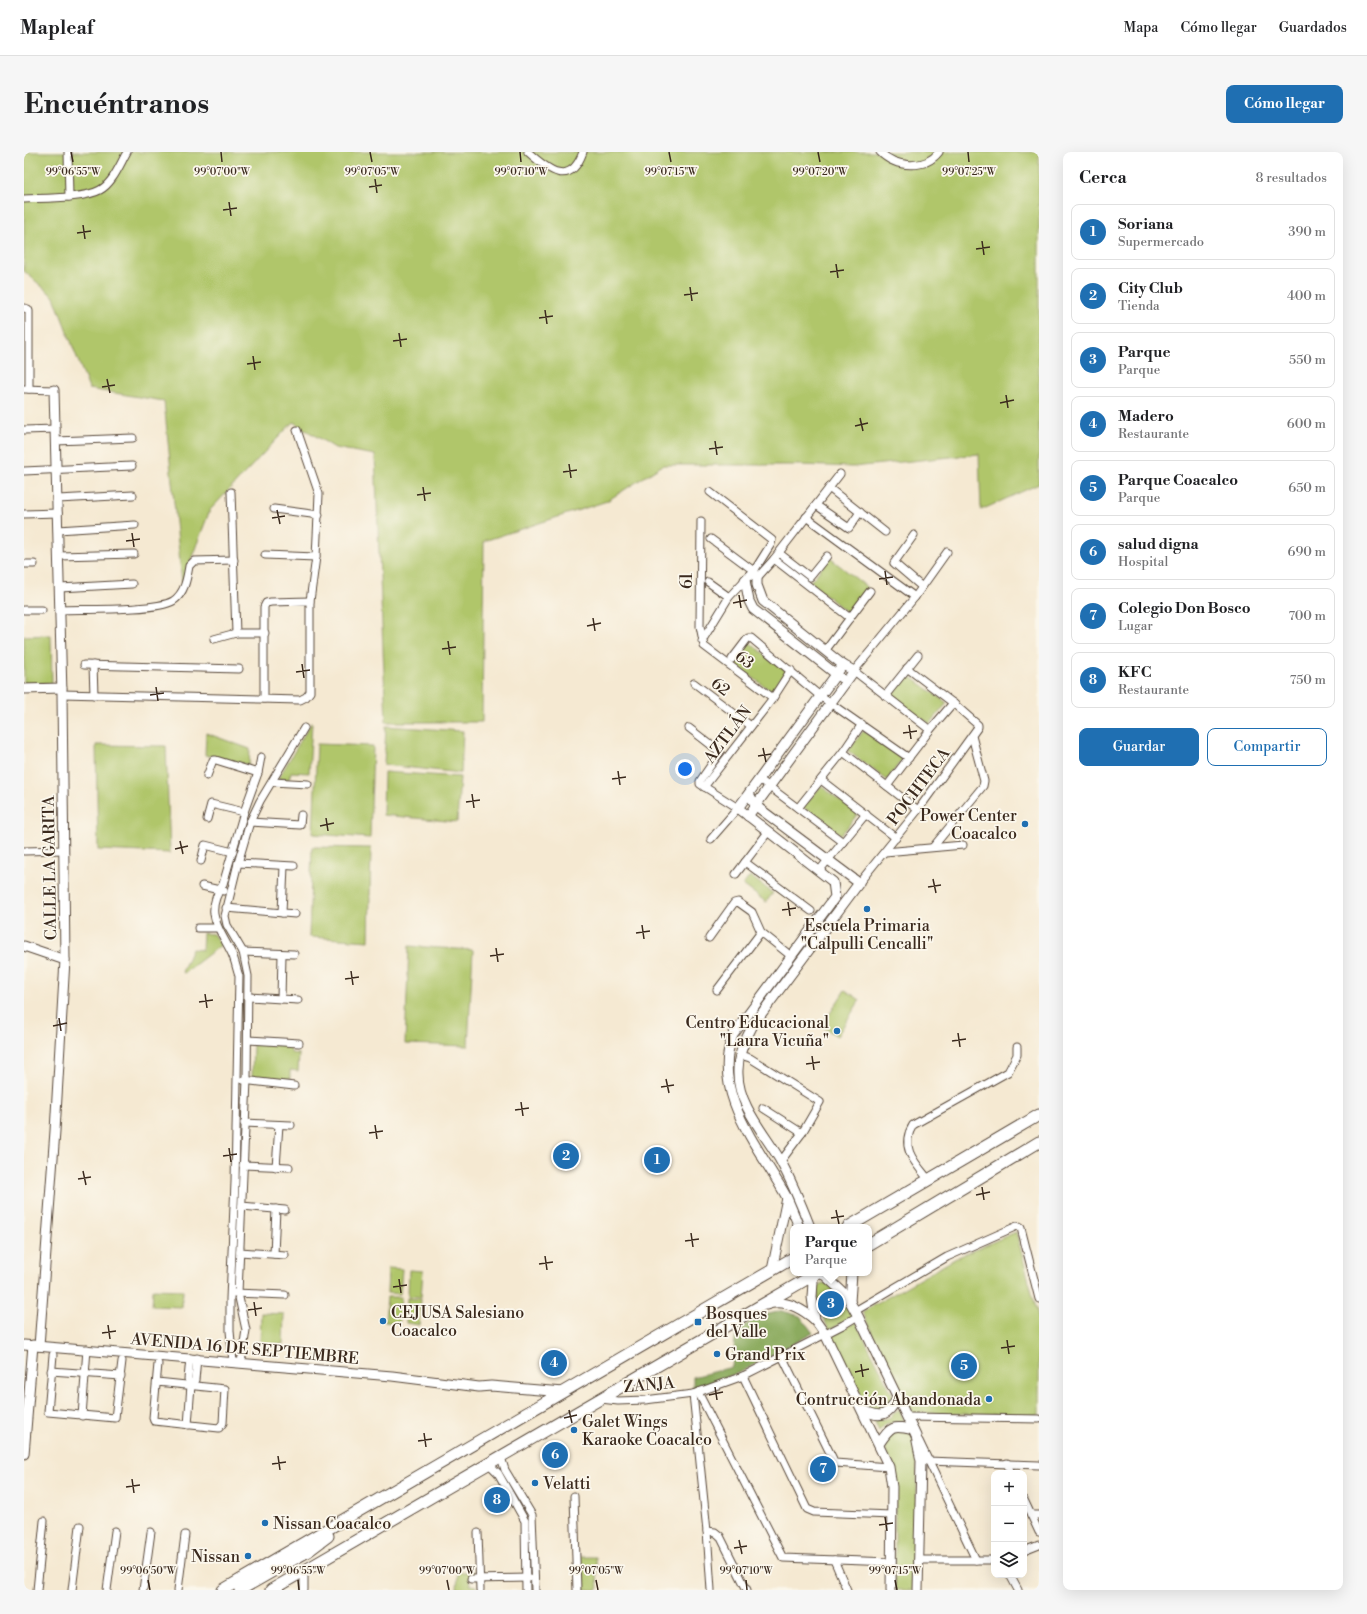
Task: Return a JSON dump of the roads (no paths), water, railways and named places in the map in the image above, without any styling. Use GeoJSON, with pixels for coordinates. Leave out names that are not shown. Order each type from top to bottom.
{"type":"FeatureCollection","features":[{"type":"Feature","properties":{"kind":"main road"},"geometry":{"type":"LineString","coordinates":[[853,1224],[1039,1115]]}},
{"type":"Feature","properties":{"kind":"main road"},"geometry":{"type":"LineString","coordinates":[[872,1242],[1039,1142]]}},
{"type":"Feature","properties":{"kind":"main road"},"geometry":{"type":"LineString","coordinates":[[223,1590],[369,1507],[790,1260]]}},
{"type":"Feature","properties":{"kind":"main road"},"geometry":{"type":"LineString","coordinates":[[271,1590],[752,1310],[813,1276]]}},
{"type":"Feature","properties":{"kind":"main road"},"geometry":{"type":"LineString","coordinates":[[240,1590],[308,1551],[369,1507]]}},
{"type":"Feature","properties":{"kind":"street"},"geometry":{"type":"LineString","coordinates":[[68,152],[69,197]]}},
{"type":"Feature","properties":{"kind":"street"},"geometry":{"type":"LineString","coordinates":[[24,199],[69,197],[101,190],[109,182],[127,152]]}},
{"type":"Feature","properties":{"kind":"street"},"geometry":{"type":"LineString","coordinates":[[528,152],[547,169],[562,173],[575,168],[580,162],[583,152]]}},
{"type":"Feature","properties":{"kind":"street"},"geometry":{"type":"LineString","coordinates":[[880,152],[894,161],[919,165],[929,161],[939,152]]}},
{"type":"Feature","properties":{"kind":"street"},"geometry":{"type":"LineString","coordinates":[[24,308],[28,309],[29,311],[26,348],[26,389],[54,390]]}},
{"type":"Feature","properties":{"kind":"street","name":"CALLE LA GARITA"},"geometry":{"type":"LineString","coordinates":[[24,1454],[32,1345],[54,1139],[65,960],[62,691],[54,390]]}},
{"type":"Feature","properties":{"kind":"street"},"geometry":{"type":"LineString","coordinates":[[24,430],[56,428]]}},
{"type":"Feature","properties":{"kind":"street"},"geometry":{"type":"LineString","coordinates":[[24,689],[94,694],[264,699],[300,700],[306,697],[310,692],[310,601],[316,558],[319,494],[297,430]]}},
{"type":"Feature","properties":{"kind":"street"},"geometry":{"type":"LineString","coordinates":[[56,441],[133,438]]}},
{"type":"Feature","properties":{"kind":"street"},"geometry":{"type":"LineString","coordinates":[[24,471],[132,466]]}},
{"type":"Feature","properties":{"kind":"street"},"geometry":{"type":"LineString","coordinates":[[702,642],[729,598],[745,580],[756,574],[774,559],[840,474]]}},
{"type":"Feature","properties":{"kind":"street"},"geometry":{"type":"LineString","coordinates":[[829,488],[885,532]]}},
{"type":"Feature","properties":{"kind":"street"},"geometry":{"type":"LineString","coordinates":[[231,492],[236,633]]}},
{"type":"Feature","properties":{"kind":"street"},"geometry":{"type":"LineString","coordinates":[[710,492],[772,540],[756,574],[757,585],[763,601],[843,665],[854,671],[930,730]]}},
{"type":"Feature","properties":{"kind":"street"},"geometry":{"type":"LineString","coordinates":[[58,498],[133,495]]}},
{"type":"Feature","properties":{"kind":"street"},"geometry":{"type":"LineString","coordinates":[[816,505],[848,528],[860,512]]}},
{"type":"Feature","properties":{"kind":"street"},"geometry":{"type":"LineString","coordinates":[[274,510],[319,515]]}},
{"type":"Feature","properties":{"kind":"street"},"geometry":{"type":"LineString","coordinates":[[24,514],[58,513]]}},
{"type":"Feature","properties":{"kind":"street"},"geometry":{"type":"LineString","coordinates":[[806,517],[915,597]]}},
{"type":"Feature","properties":{"kind":"street","name":"61"},"geometry":{"type":"LineString","coordinates":[[701,521],[702,642]]}},
{"type":"Feature","properties":{"kind":"street"},"geometry":{"type":"LineString","coordinates":[[58,530],[135,525]]}},
{"type":"Feature","properties":{"kind":"street"},"geometry":{"type":"LineString","coordinates":[[914,535],[894,563],[922,586]]}},
{"type":"Feature","properties":{"kind":"street"},"geometry":{"type":"LineString","coordinates":[[711,539],[756,574]]}},
{"type":"Feature","properties":{"kind":"street"},"geometry":{"type":"LineString","coordinates":[[748,816],[854,671],[915,597],[947,552]]}},
{"type":"Feature","properties":{"kind":"street"},"geometry":{"type":"LineString","coordinates":[[779,553],[810,577],[827,556]]}},
{"type":"Feature","properties":{"kind":"street"},"geometry":{"type":"LineString","coordinates":[[59,556],[134,554]]}},
{"type":"Feature","properties":{"kind":"street"},"geometry":{"type":"LineString","coordinates":[[265,555],[316,558]]}},
{"type":"Feature","properties":{"kind":"street"},"geometry":{"type":"LineString","coordinates":[[774,559],[850,618]]}},
{"type":"Feature","properties":{"kind":"street"},"geometry":{"type":"LineString","coordinates":[[60,610],[152,607],[173,601],[185,586],[189,566],[194,562],[234,560]]}},
{"type":"Feature","properties":{"kind":"street"},"geometry":{"type":"LineString","coordinates":[[24,564],[34,564]]}},
{"type":"Feature","properties":{"kind":"street"},"geometry":{"type":"LineString","coordinates":[[745,580],[749,601],[753,609],[846,682]]}},
{"type":"Feature","properties":{"kind":"street"},"geometry":{"type":"LineString","coordinates":[[708,582],[729,598]]}},
{"type":"Feature","properties":{"kind":"street"},"geometry":{"type":"LineString","coordinates":[[60,588],[132,584]]}},
{"type":"Feature","properties":{"kind":"street"},"geometry":{"type":"LineString","coordinates":[[825,651],[870,592]]}},
{"type":"Feature","properties":{"kind":"street"},"geometry":{"type":"LineString","coordinates":[[264,699],[264,607],[266,603],[310,601]]}},
{"type":"Feature","properties":{"kind":"street"},"geometry":{"type":"LineString","coordinates":[[24,610],[42,610]]}},
{"type":"Feature","properties":{"kind":"street"},"geometry":{"type":"LineString","coordinates":[[214,639],[236,633],[265,633]]}},
{"type":"Feature","properties":{"kind":"street"},"geometry":{"type":"LineString","coordinates":[[732,659],[749,637],[791,670],[820,696],[909,758]]}},
{"type":"Feature","properties":{"kind":"street","name":"63"},"geometry":{"type":"LineString","coordinates":[[702,642],[704,646],[773,698]]}},
{"type":"Feature","properties":{"kind":"street"},"geometry":{"type":"LineString","coordinates":[[885,696],[918,656]]}},
{"type":"Feature","properties":{"kind":"street"},"geometry":{"type":"LineString","coordinates":[[84,665],[239,669]]}},
{"type":"Feature","properties":{"kind":"street"},"geometry":{"type":"LineString","coordinates":[[93,665],[94,694]]}},
{"type":"Feature","properties":{"kind":"street"},"geometry":{"type":"LineString","coordinates":[[711,839],[749,794],[843,665]]}},
{"type":"Feature","properties":{"kind":"street"},"geometry":{"type":"LineString","coordinates":[[887,786],[953,703],[907,668]]}},
{"type":"Feature","properties":{"kind":"street","name":"AZTLÁN"},"geometry":{"type":"LineString","coordinates":[[738,808],[704,788],[773,698],[791,670]]}},
{"type":"Feature","properties":{"kind":"street","name":"62"},"geometry":{"type":"LineString","coordinates":[[694,683],[751,726]]}},
{"type":"Feature","properties":{"kind":"street","name":"POCHTECA"},"geometry":{"type":"LineString","coordinates":[[859,883],[918,810],[972,736],[978,725],[953,703]]}},
{"type":"Feature","properties":{"kind":"street"},"geometry":{"type":"LineString","coordinates":[[798,808],[843,752],[862,724]]}},
{"type":"Feature","properties":{"kind":"street"},"geometry":{"type":"LineString","coordinates":[[237,1362],[246,1330],[238,1293],[242,1206],[238,1182],[243,1165],[249,997],[248,976],[243,952],[227,925],[225,916],[250,822],[260,800],[304,728]]}},
{"type":"Feature","properties":{"kind":"street"},"geometry":{"type":"LineString","coordinates":[[689,728],[720,752],[700,780],[700,784],[704,788]]}},
{"type":"Feature","properties":{"kind":"street","name":"POCHTECA"},"geometry":{"type":"LineString","coordinates":[[933,847],[984,784],[972,736]]}},
{"type":"Feature","properties":{"kind":"street"},"geometry":{"type":"LineString","coordinates":[[843,752],[918,810]]}},
{"type":"Feature","properties":{"kind":"street"},"geometry":{"type":"LineString","coordinates":[[237,1362],[230,1331],[230,1293],[238,1182],[237,1080],[239,976],[232,953],[217,928],[214,908],[233,852],[244,812],[251,796],[261,757]]}},
{"type":"Feature","properties":{"kind":"street"},"geometry":{"type":"LineString","coordinates":[[207,776],[212,760],[258,773]]}},
{"type":"Feature","properties":{"kind":"street"},"geometry":{"type":"LineString","coordinates":[[759,779],[843,842]]}},
{"type":"Feature","properties":{"kind":"street"},"geometry":{"type":"LineString","coordinates":[[821,780],[896,838]]}},
{"type":"Feature","properties":{"kind":"street"},"geometry":{"type":"LineString","coordinates":[[272,782],[308,784]]}},
{"type":"Feature","properties":{"kind":"street"},"geometry":{"type":"LineString","coordinates":[[749,794],[756,806],[859,883],[753,1025],[743,1045],[740,1055],[738,1075],[742,1095],[781,1161],[809,1224]]}},
{"type":"Feature","properties":{"kind":"street"},"geometry":{"type":"LineString","coordinates":[[251,796],[260,800]]}},
{"type":"Feature","properties":{"kind":"street"},"geometry":{"type":"LineString","coordinates":[[207,819],[211,804],[244,812]]}},
{"type":"Feature","properties":{"kind":"street"},"geometry":{"type":"LineString","coordinates":[[738,808],[833,882],[835,890],[835,897],[733,1035],[728,1047],[728,1077],[738,1114],[787,1198],[798,1224]]}},
{"type":"Feature","properties":{"kind":"street"},"geometry":{"type":"LineString","coordinates":[[819,871],[866,814]]}},
{"type":"Feature","properties":{"kind":"street"},"geometry":{"type":"LineString","coordinates":[[250,822],[300,825],[301,815]]}},
{"type":"Feature","properties":{"kind":"street"},"geometry":{"type":"LineString","coordinates":[[736,874],[768,832]]}},
{"type":"Feature","properties":{"kind":"street"},"geometry":{"type":"LineString","coordinates":[[201,861],[206,845],[233,852]]}},
{"type":"Feature","properties":{"kind":"street","name":"POCHTECA"},"geometry":{"type":"LineString","coordinates":[[885,852],[963,845]]}},
{"type":"Feature","properties":{"kind":"street"},"geometry":{"type":"LineString","coordinates":[[24,851],[64,850]]}},
{"type":"Feature","properties":{"kind":"street"},"geometry":{"type":"LineString","coordinates":[[745,862],[811,911]]}},
{"type":"Feature","properties":{"kind":"street"},"geometry":{"type":"LineString","coordinates":[[238,863],[294,866]]}},
{"type":"Feature","properties":{"kind":"street"},"geometry":{"type":"LineString","coordinates":[[282,913],[284,866]]}},
{"type":"Feature","properties":{"kind":"street"},"geometry":{"type":"LineString","coordinates":[[202,886],[230,893]]}},
{"type":"Feature","properties":{"kind":"street"},"geometry":{"type":"LineString","coordinates":[[709,938],[736,901],[752,912],[761,932],[791,956]]}},
{"type":"Feature","properties":{"kind":"street"},"geometry":{"type":"LineString","coordinates":[[226,908],[295,914]]}},
{"type":"Feature","properties":{"kind":"street"},"geometry":{"type":"LineString","coordinates":[[827,908],[836,915]]}},
{"type":"Feature","properties":{"kind":"street"},"geometry":{"type":"LineString","coordinates":[[198,928],[217,928]]}},
{"type":"Feature","properties":{"kind":"street"},"geometry":{"type":"LineString","coordinates":[[717,990],[761,932]]}},
{"type":"Feature","properties":{"kind":"street"},"geometry":{"type":"LineString","coordinates":[[24,946],[65,960]]}},
{"type":"Feature","properties":{"kind":"street"},"geometry":{"type":"LineString","coordinates":[[243,952],[294,954]]}},
{"type":"Feature","properties":{"kind":"street"},"geometry":{"type":"LineString","coordinates":[[282,954],[282,999]]}},
{"type":"Feature","properties":{"kind":"street"},"geometry":{"type":"LineString","coordinates":[[249,997],[298,1000]]}},
{"type":"Feature","properties":{"kind":"street"},"geometry":{"type":"LineString","coordinates":[[248,1040],[299,1043]]}},
{"type":"Feature","properties":{"kind":"street"},"geometry":{"type":"LineString","coordinates":[[929,1180],[915,1162],[906,1144],[907,1135],[913,1125],[1008,1072],[1018,1047]]}},
{"type":"Feature","properties":{"kind":"street"},"geometry":{"type":"LineString","coordinates":[[740,1055],[750,1058],[820,1102],[802,1133],[781,1161]]}},
{"type":"Feature","properties":{"kind":"street"},"geometry":{"type":"LineString","coordinates":[[237,1080],[294,1086]]}},
{"type":"Feature","properties":{"kind":"street"},"geometry":{"type":"LineString","coordinates":[[763,1108],[802,1133]]}},
{"type":"Feature","properties":{"kind":"street"},"geometry":{"type":"LineString","coordinates":[[244,1123],[291,1125]]}},
{"type":"Feature","properties":{"kind":"street"},"geometry":{"type":"LineString","coordinates":[[276,1167],[279,1125]]}},
{"type":"Feature","properties":{"kind":"street"},"geometry":{"type":"LineString","coordinates":[[243,1165],[289,1167]]}},
{"type":"Feature","properties":{"kind":"street"},"geometry":{"type":"LineString","coordinates":[[772,1270],[787,1198],[796,1193]]}},
{"type":"Feature","properties":{"kind":"street"},"geometry":{"type":"LineString","coordinates":[[242,1206],[285,1210]]}},
{"type":"Feature","properties":{"kind":"street"},"geometry":{"type":"LineString","coordinates":[[274,1254],[276,1209]]}},
{"type":"Feature","properties":{"kind":"street","name":"ZANJA"},"geometry":{"type":"LineString","coordinates":[[601,1399],[618,1401],[645,1400],[696,1393],[743,1376],[843,1325],[856,1313],[947,1257],[1020,1226],[1039,1299]]}},
{"type":"Feature","properties":{"kind":"street"},"geometry":{"type":"LineString","coordinates":[[240,1252],[285,1255]]}},
{"type":"Feature","properties":{"kind":"street"},"geometry":{"type":"LineString","coordinates":[[815,1320],[812,1297],[813,1282],[816,1276]]}},
{"type":"Feature","properties":{"kind":"street"},"geometry":{"type":"LineString","coordinates":[[821,1276],[835,1284],[856,1313],[908,1417],[925,1461],[976,1560]]}},
{"type":"Feature","properties":{"kind":"street"},"geometry":{"type":"LineString","coordinates":[[850,1303],[852,1276]]}},
{"type":"Feature","properties":{"kind":"street"},"geometry":{"type":"LineString","coordinates":[[230,1293],[285,1294]]}},
{"type":"Feature","properties":{"kind":"street"},"geometry":{"type":"LineString","coordinates":[[752,1310],[773,1302],[782,1303],[801,1309],[815,1320],[825,1334],[889,1467],[891,1476],[892,1515],[891,1590]]}},
{"type":"Feature","properties":{"kind":"street","name":"AVENIDA 16 DE SEPTIEMBRE"},"geometry":{"type":"LineString","coordinates":[[32,1345],[416,1378],[424,1376],[480,1381],[491,1386],[563,1392]]}},
{"type":"Feature","properties":{"kind":"street"},"geometry":{"type":"LineString","coordinates":[[82,1416],[87,1349]]}},
{"type":"Feature","properties":{"kind":"street"},"geometry":{"type":"LineString","coordinates":[[53,1355],[48,1412],[82,1416],[115,1418],[122,1361]]}},
{"type":"Feature","properties":{"kind":"street"},"geometry":{"type":"LineString","coordinates":[[782,1356],[835,1463],[889,1467]]}},
{"type":"Feature","properties":{"kind":"street"},"geometry":{"type":"LineString","coordinates":[[188,1425],[191,1385],[188,1379],[193,1358]]}},
{"type":"Feature","properties":{"kind":"street"},"geometry":{"type":"LineString","coordinates":[[157,1382],[223,1388],[226,1390],[222,1426],[219,1428],[154,1421],[158,1364]]}},
{"type":"Feature","properties":{"kind":"street"},"geometry":{"type":"LineString","coordinates":[[51,1371],[121,1376]]}},
{"type":"Feature","properties":{"kind":"street"},"geometry":{"type":"LineString","coordinates":[[743,1376],[807,1509],[814,1512],[892,1515]]}},
{"type":"Feature","properties":{"kind":"street"},"geometry":{"type":"LineString","coordinates":[[696,1393],[711,1590]]}},
{"type":"Feature","properties":{"kind":"street"},"geometry":{"type":"LineString","coordinates":[[696,1393],[779,1554],[783,1558],[891,1562]]}},
{"type":"Feature","properties":{"kind":"street"},"geometry":{"type":"LineString","coordinates":[[862,1409],[872,1415],[886,1414],[891,1410],[898,1397]]}},
{"type":"Feature","properties":{"kind":"street"},"geometry":{"type":"LineString","coordinates":[[908,1417],[1039,1419]]}},
{"type":"Feature","properties":{"kind":"street"},"geometry":{"type":"LineString","coordinates":[[879,1444],[892,1427],[899,1426],[915,1433]]}},
{"type":"Feature","properties":{"kind":"street"},"geometry":{"type":"LineString","coordinates":[[501,1457],[505,1470],[532,1515],[535,1590]]}},
{"type":"Feature","properties":{"kind":"street"},"geometry":{"type":"LineString","coordinates":[[925,1461],[1039,1465]]}},
{"type":"Feature","properties":{"kind":"street"},"geometry":{"type":"LineString","coordinates":[[918,1590],[918,1560],[925,1461]]}},
{"type":"Feature","properties":{"kind":"street"},"geometry":{"type":"LineString","coordinates":[[1007,1463],[1010,1470]]}},
{"type":"Feature","properties":{"kind":"street"},"geometry":{"type":"LineString","coordinates":[[489,1464],[498,1473],[525,1521],[526,1590]]}},
{"type":"Feature","properties":{"kind":"street"},"geometry":{"type":"LineString","coordinates":[[574,1496],[577,1590]]}},
{"type":"Feature","properties":{"kind":"street"},"geometry":{"type":"LineString","coordinates":[[1027,1506],[1039,1532]]}},
{"type":"Feature","properties":{"kind":"street"},"geometry":{"type":"LineString","coordinates":[[1031,1515],[1039,1515]]}},
{"type":"Feature","properties":{"kind":"street"},"geometry":{"type":"LineString","coordinates":[[38,1590],[44,1521]]}},
{"type":"Feature","properties":{"kind":"street"},"geometry":{"type":"LineString","coordinates":[[72,1590],[80,1526]]}},
{"type":"Feature","properties":{"kind":"street"},"geometry":{"type":"LineString","coordinates":[[107,1590],[115,1531]]}},
{"type":"Feature","properties":{"kind":"street"},"geometry":{"type":"LineString","coordinates":[[707,1531],[715,1532],[720,1536],[747,1590]]}},
{"type":"Feature","properties":{"kind":"street"},"geometry":{"type":"LineString","coordinates":[[144,1590],[151,1532]]}},
{"type":"Feature","properties":{"kind":"street"},"geometry":{"type":"LineString","coordinates":[[478,1533],[480,1590]]}},
{"type":"Feature","properties":{"kind":"street"},"geometry":{"type":"LineString","coordinates":[[178,1590],[185,1535]]}},
{"type":"Feature","properties":{"kind":"street"},"geometry":{"type":"LineString","coordinates":[[1027,1550],[1039,1545]]}},
{"type":"Feature","properties":{"kind":"street"},"geometry":{"type":"LineString","coordinates":[[834,1560],[847,1590]]}},
{"type":"Feature","properties":{"kind":"street"},"geometry":{"type":"LineString","coordinates":[[918,1560],[991,1560]]}},
{"type":"Feature","properties":{"kind":"street"},"geometry":{"type":"LineString","coordinates":[[304,1572],[304,1590]]}},
{"type":"Feature","properties":{"kind":"street"},"geometry":{"type":"LineString","coordinates":[[472,1579],[534,1578]]}},
{"type":"Feature","properties":{"kind":"street"},"geometry":{"type":"LineString","coordinates":[[1012,1578],[1018,1590]]}},
{"type":"Feature","properties":{"kind":"place","name":"Power Center Coacalco"},"geometry":{"type":"Point","coordinates":[1025,824]}},
{"type":"Feature","properties":{"kind":"place","name":"Escuela Primaria \"Calpulli Cencalli\""},"geometry":{"type":"Point","coordinates":[867,909]}},
{"type":"Feature","properties":{"kind":"place","name":"Centro Educacional \"Laura Vicuña\""},"geometry":{"type":"Point","coordinates":[837,1031]}},
{"type":"Feature","properties":{"kind":"place","name":"City Club"},"geometry":{"type":"Point","coordinates":[566,1156]}},
{"type":"Feature","properties":{"kind":"place","name":"Soriana"},"geometry":{"type":"Point","coordinates":[657,1160]}},
{"type":"Feature","properties":{"kind":"place","name":"Parque"},"geometry":{"type":"Point","coordinates":[831,1304]}},
{"type":"Feature","properties":{"kind":"place","name":"CEJUSA Salesiano Coacalco"},"geometry":{"type":"Point","coordinates":[383,1321]}},
{"type":"Feature","properties":{"kind":"place","name":"Bosques del Valle"},"geometry":{"type":"Point","coordinates":[698,1322]}},
{"type":"Feature","properties":{"kind":"place","name":"Grand Prix"},"geometry":{"type":"Point","coordinates":[717,1354]}},
{"type":"Feature","properties":{"kind":"place","name":"Madero"},"geometry":{"type":"Point","coordinates":[554,1363]}},
{"type":"Feature","properties":{"kind":"place","name":"Parque Coacalco"},"geometry":{"type":"Point","coordinates":[964,1366]}},
{"type":"Feature","properties":{"kind":"place","name":"Contrucción Abandonada"},"geometry":{"type":"Point","coordinates":[989,1399]}},
{"type":"Feature","properties":{"kind":"place","name":"Galet Wings Karaoke Coacalco"},"geometry":{"type":"Point","coordinates":[574,1430]}},
{"type":"Feature","properties":{"kind":"place","name":"salud digna"},"geometry":{"type":"Point","coordinates":[555,1455]}},
{"type":"Feature","properties":{"kind":"place","name":"Colegio Don Bosco"},"geometry":{"type":"Point","coordinates":[823,1469]}},
{"type":"Feature","properties":{"kind":"place","name":"Velatti"},"geometry":{"type":"Point","coordinates":[535,1483]}},
{"type":"Feature","properties":{"kind":"place","name":"KFC"},"geometry":{"type":"Point","coordinates":[497,1500]}},
{"type":"Feature","properties":{"kind":"place","name":"Nissan Coacalco"},"geometry":{"type":"Point","coordinates":[265,1523]}},
{"type":"Feature","properties":{"kind":"place","name":"Nissan"},"geometry":{"type":"Point","coordinates":[248,1556]}}]}
